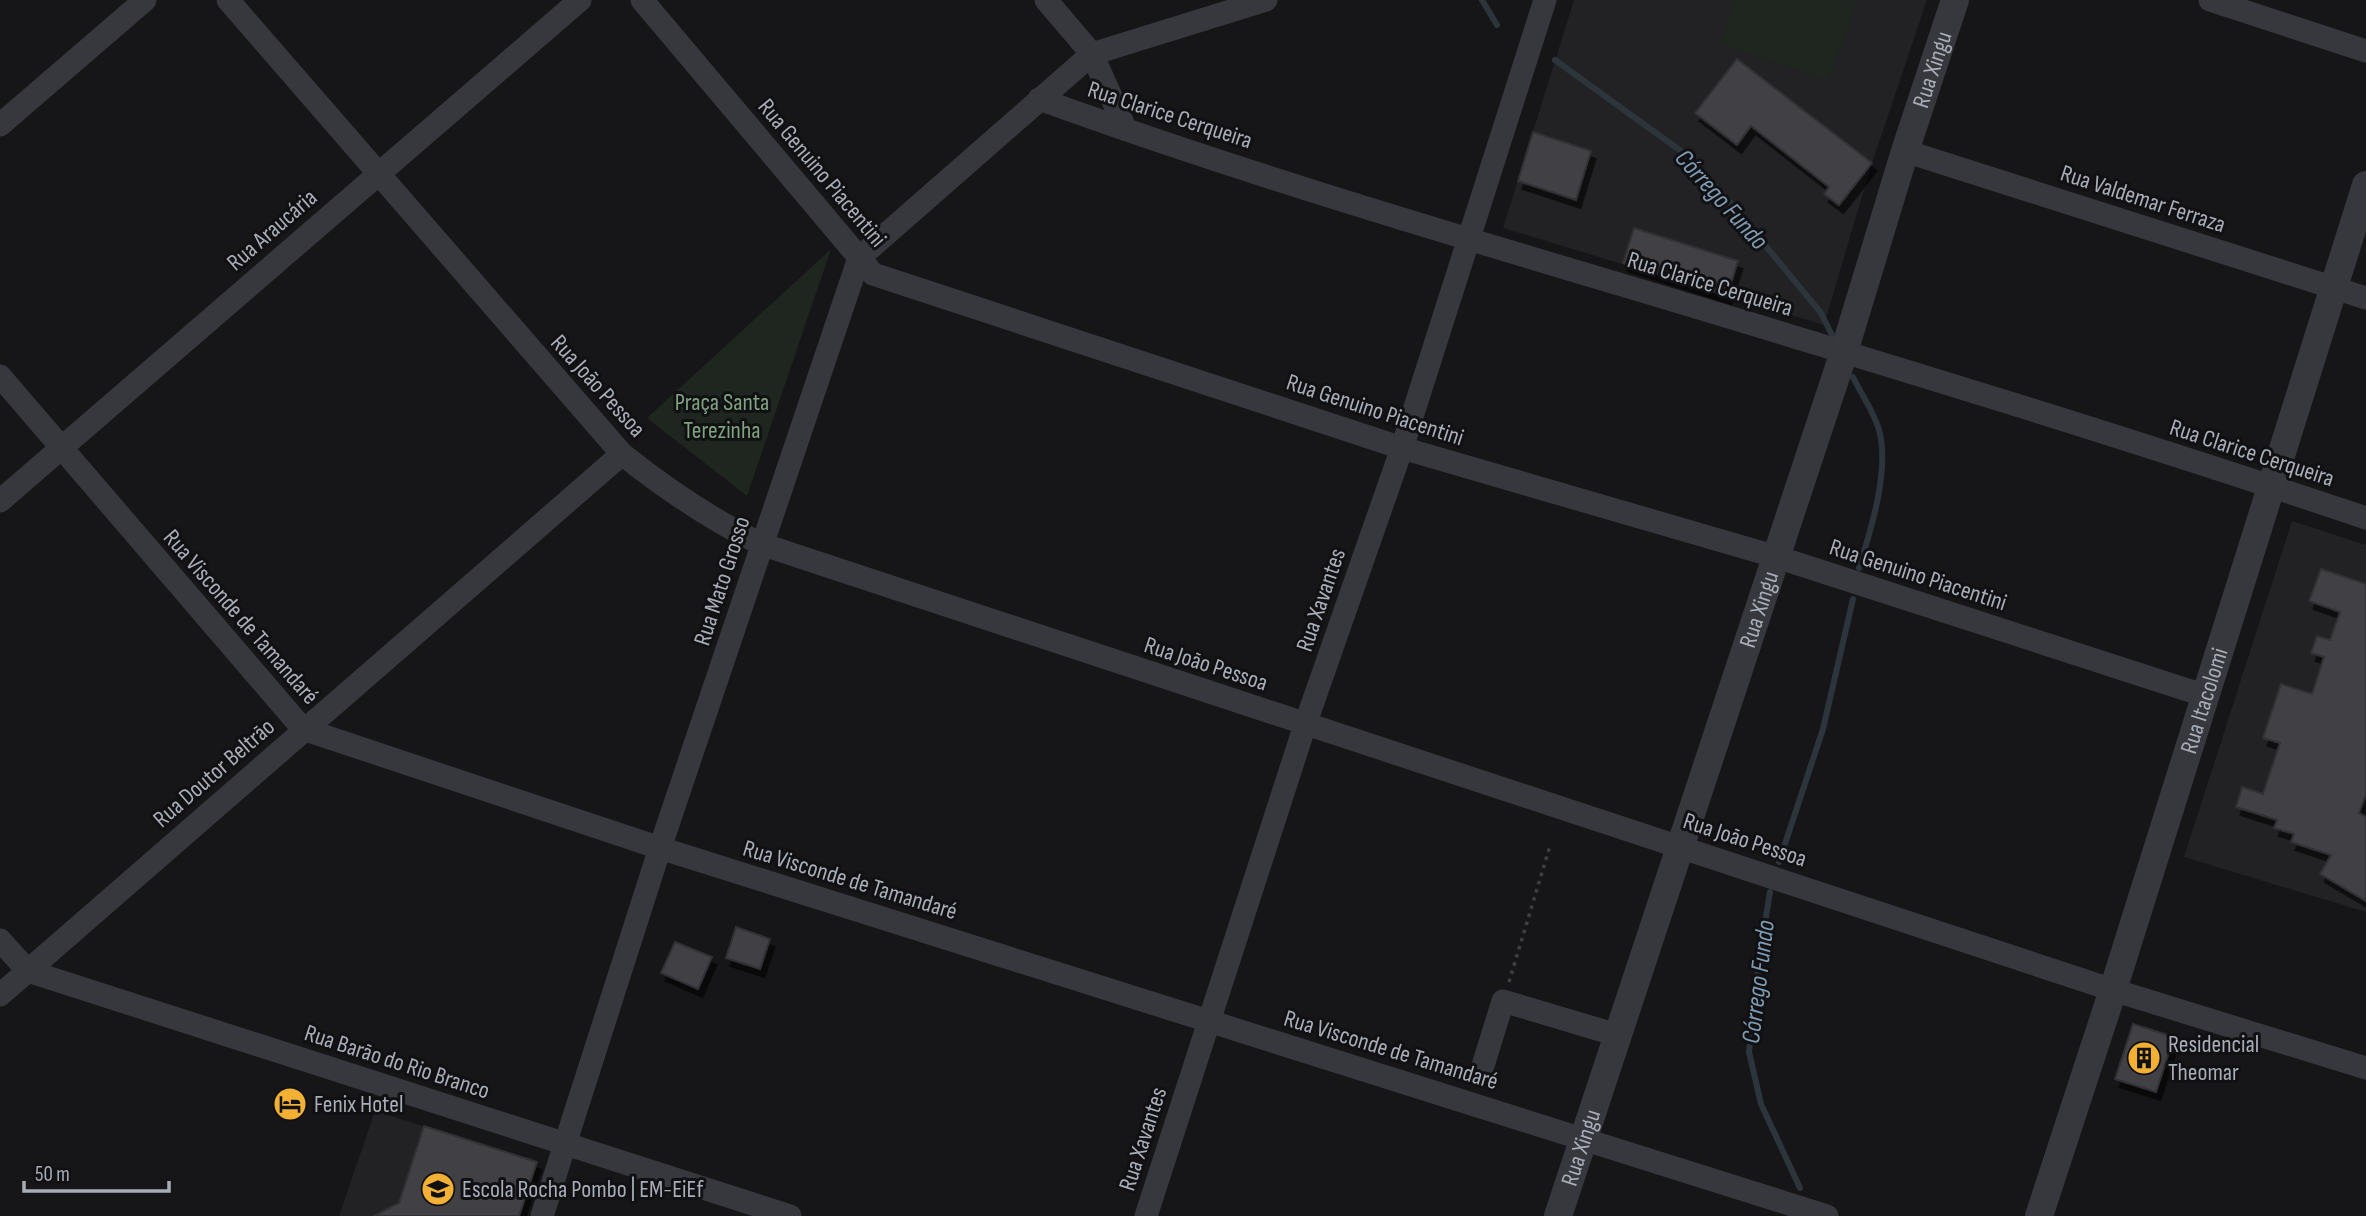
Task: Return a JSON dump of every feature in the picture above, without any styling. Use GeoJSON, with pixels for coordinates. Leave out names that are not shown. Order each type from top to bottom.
{"type":"FeatureCollection","features":[{"type":"Feature","properties":{"kind":"street"},"geometry":{"type":"LineString","coordinates":[[0,125],[145,0]]}},
{"type":"Feature","properties":{"kind":"street","name":"Rua João Pessoa"},"geometry":{"type":"LineString","coordinates":[[228,0],[622,454],[668,491],[721,524],[761,544],[2113,990],[2366,1068]]}},
{"type":"Feature","properties":{"kind":"street","name":"Rua Araucária"},"geometry":{"type":"LineString","coordinates":[[0,501],[580,0]]}},
{"type":"Feature","properties":{"kind":"street","name":"Rua Genuino Piacentini"},"geometry":{"type":"LineString","coordinates":[[642,0],[873,274],[1402,448],[1777,557],[2206,696]]}},
{"type":"Feature","properties":{"kind":"street"},"geometry":{"type":"LineString","coordinates":[[1046,0],[1092,54],[1126,130]]}},
{"type":"Feature","properties":{"kind":"street"},"geometry":{"type":"LineString","coordinates":[[1092,54],[1266,0]]}},
{"type":"Feature","properties":{"kind":"street","name":"Rua Xavantes"},"geometry":{"type":"LineString","coordinates":[[1146,1216],[1305,725],[1402,448],[1545,0]]}},
{"type":"Feature","properties":{"kind":"street","name":"Rua Xingu"},"geometry":{"type":"LineString","coordinates":[[1558,1216],[1844,352],[1905,151],[1955,0]]}},
{"type":"Feature","properties":{"kind":"street"},"geometry":{"type":"LineString","coordinates":[[2210,0],[2366,51]]}},
{"type":"Feature","properties":{"kind":"street","name":"Rua Mato Grosso"},"geometry":{"type":"LineString","coordinates":[[542,1216],[660,848],[859,258],[1092,54]]}},
{"type":"Feature","properties":{"kind":"street","name":"Rua Clarice Cerqueira"},"geometry":{"type":"LineString","coordinates":[[1039,99],[1126,130],[1468,239],[1844,352],[2366,519]]}},
{"type":"Feature","properties":{"kind":"street","name":"Rua Valdemar Ferraza"},"geometry":{"type":"LineString","coordinates":[[1905,151],[2366,298]]}},
{"type":"Feature","properties":{"kind":"street","name":"Rua Itacolomi"},"geometry":{"type":"LineString","coordinates":[[2039,1216],[2113,990],[2366,185]]}},
{"type":"Feature","properties":{"kind":"street","name":"Rua Visconde de Tamandaré"},"geometry":{"type":"LineString","coordinates":[[0,376],[303,729],[660,848],[1826,1216]]}},
{"type":"Feature","properties":{"kind":"street","name":"Rua Doutor Beltrão"},"geometry":{"type":"LineString","coordinates":[[0,995],[622,454]]}},
{"type":"Feature","properties":{"kind":"street"},"geometry":{"type":"LineString","coordinates":[[0,940],[28,971]]}},
{"type":"Feature","properties":{"kind":"street","name":"Rua Barão do Rio Branco"},"geometry":{"type":"LineString","coordinates":[[28,971],[790,1216]]}},
{"type":"Feature","properties":{"kind":"street"},"geometry":{"type":"LineString","coordinates":[[1481,1072],[1503,1001],[1617,1035]]}},
{"type":"Feature","properties":{"kind":"path"},"geometry":{"type":"LineString","coordinates":[[1503,1001],[1550,846]]}},
{"type":"Feature","properties":{"kind":"shaded area"},"geometry":{"type":"Polygon","coordinates":[[[1574,0],[1927,0],[1872,163],[1824,325],[1503,228],[1574,0]]]}},
{"type":"Feature","properties":{"kind":"shaded area"},"geometry":{"type":"Polygon","coordinates":[[[2292,521],[2366,545],[2366,912],[2184,857],[2292,521]]]}},
{"type":"Feature","properties":{"kind":"shaded area","name":"Escola Rocha Pombo | EM-EiEf"},"geometry":{"type":"Polygon","coordinates":[[[375,1111],[537,1162],[519,1216],[339,1216],[375,1111]]]}},
{"type":"Feature","properties":{"kind":"green space"},"geometry":{"type":"Polygon","coordinates":[[[1735,0],[1857,0],[1829,80],[1720,44],[1735,0]]]}},
{"type":"Feature","properties":{"kind":"green space","name":"Praça Santa Terezinha"},"geometry":{"type":"Polygon","coordinates":[[[831,249],[747,496],[647,418],[831,249]]]}},
{"type":"Feature","properties":{"kind":"building"},"geometry":{"type":"Polygon","coordinates":[[[1737,59],[1872,163],[1839,205],[1824,194],[1829,187],[1751,126],[1737,145],[1695,113],[1737,59]]]}},
{"type":"Feature","properties":{"kind":"building"},"geometry":{"type":"Polygon","coordinates":[[[1533,132],[1591,151],[1576,200],[1518,181],[1533,132]]]}},
{"type":"Feature","properties":{"kind":"building"},"geometry":{"type":"Polygon","coordinates":[[[1634,228],[1738,261],[1727,296],[1623,263],[1634,228]]]}},
{"type":"Feature","properties":{"kind":"building"},"geometry":{"type":"Polygon","coordinates":[[[2321,569],[2366,584],[2366,794],[2359,813],[2366,817],[2366,901],[2320,874],[2331,855],[2291,842],[2294,834],[2274,828],[2277,820],[2236,807],[2242,787],[2263,794],[2280,743],[2263,738],[2281,684],[2312,694],[2324,657],[2311,653],[2317,636],[2330,640],[2340,612],[2309,601],[2321,569]]]}},
{"type":"Feature","properties":{"kind":"building"},"geometry":{"type":"Polygon","coordinates":[[[736,927],[770,939],[760,969],[726,958],[736,927]]]}},
{"type":"Feature","properties":{"kind":"building"},"geometry":{"type":"Polygon","coordinates":[[[675,942],[712,957],[698,989],[661,973],[675,942]]]}},
{"type":"Feature","properties":{"kind":"building","name":"Residencial Theomar"},"geometry":{"type":"Polygon","coordinates":[[[2133,1024],[2174,1037],[2156,1092],[2115,1079],[2133,1024]]]}},
{"type":"Feature","properties":{"kind":"building","name":"Escola Rocha Pombo | EM-EiEf"},"geometry":{"type":"Polygon","coordinates":[[[424,1126],[537,1162],[519,1216],[374,1216],[399,1203],[424,1126]]]}},
{"type":"Feature","properties":{"kind":"waterway","name":"Córrego Fundo"},"geometry":{"type":"LineString","coordinates":[[1482,0],[1497,25]]}},
{"type":"Feature","properties":{"kind":"waterway","name":"Córrego Fundo"},"geometry":{"type":"LineString","coordinates":[[1555,60],[1685,154],[1727,199],[1821,313],[1833,337]]}},
{"type":"Feature","properties":{"kind":"waterway","name":"Córrego Fundo"},"geometry":{"type":"LineString","coordinates":[[1853,377],[1874,417],[1882,446],[1878,499],[1859,568]]}},
{"type":"Feature","properties":{"kind":"waterway","name":"Córrego Fundo"},"geometry":{"type":"LineString","coordinates":[[1779,862],[1823,729],[1853,599]]}},
{"type":"Feature","properties":{"kind":"waterway","name":"Córrego Fundo"},"geometry":{"type":"LineString","coordinates":[[1770,892],[1749,1052],[1761,1104],[1800,1188]]}},
{"type":"Feature","properties":{"kind":"place","name":"Residencial Theomar"},"geometry":{"type":"Point","coordinates":[2144,1058]}},
{"type":"Feature","properties":{"kind":"place","name":"Fenix Hotel"},"geometry":{"type":"Point","coordinates":[290,1104]}},
{"type":"Feature","properties":{"kind":"place","name":"Escola Rocha Pombo | EM-EiEf"},"geometry":{"type":"Point","coordinates":[438,1189]}}]}
